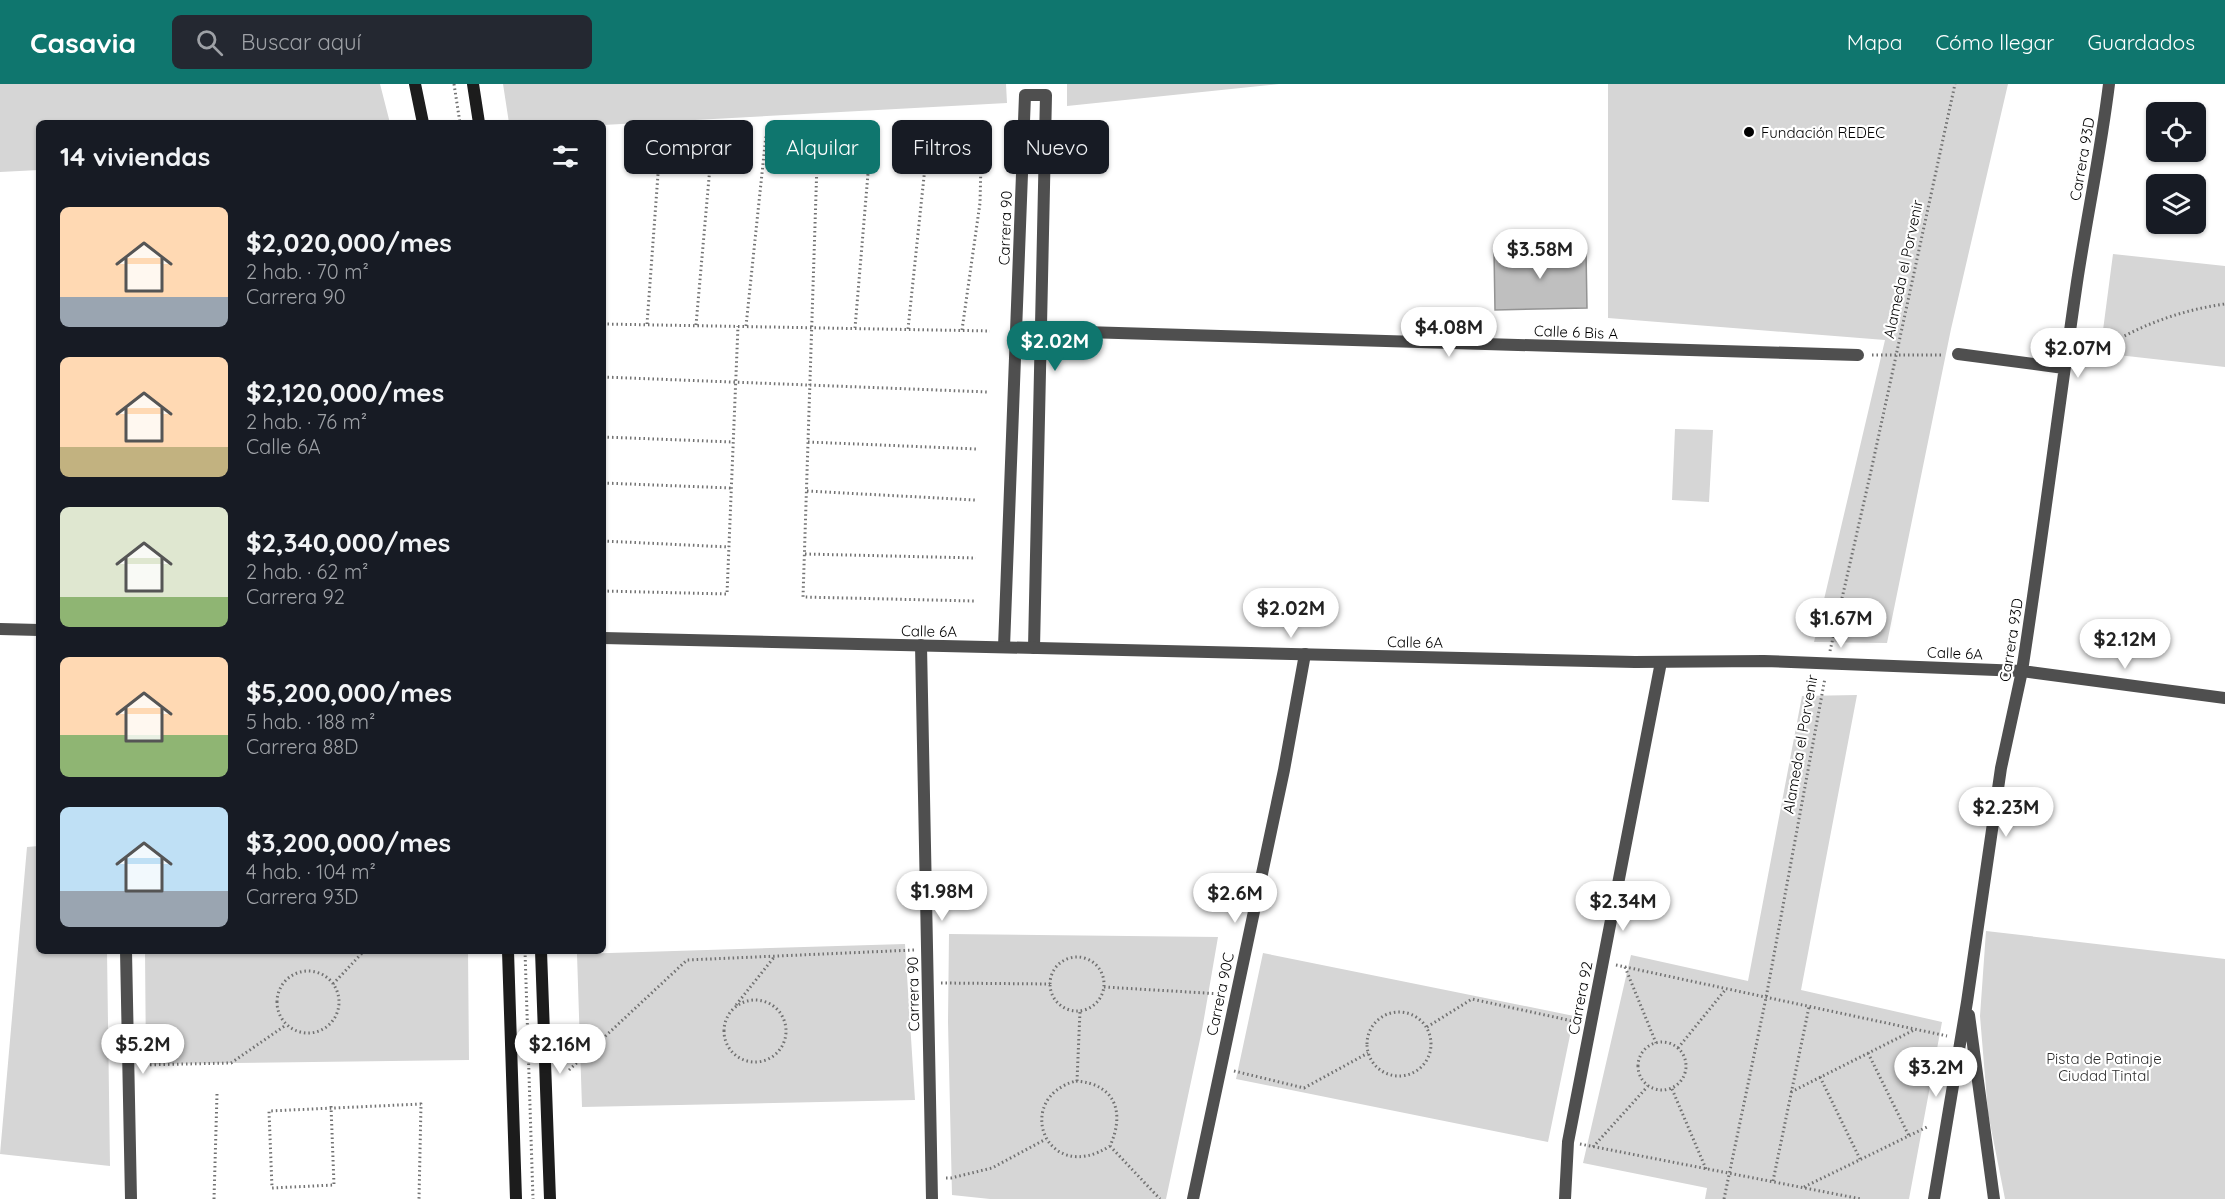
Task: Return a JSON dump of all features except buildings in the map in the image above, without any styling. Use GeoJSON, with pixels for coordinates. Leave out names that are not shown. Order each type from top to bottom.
{"type":"FeatureCollection","features":[{"type":"Feature","properties":{"kind":"main road"},"geometry":{"type":"LineString","coordinates":[[415,84],[422,120]]}},
{"type":"Feature","properties":{"kind":"main road"},"geometry":{"type":"LineString","coordinates":[[473,84],[479,120]]}},
{"type":"Feature","properties":{"kind":"main road"},"geometry":{"type":"LineString","coordinates":[[508,954],[516,1199]]}},
{"type":"Feature","properties":{"kind":"main road"},"geometry":{"type":"LineString","coordinates":[[541,954],[550,1199]]}},
{"type":"Feature","properties":{"kind":"street","name":"Carrera 93D"},"geometry":{"type":"LineString","coordinates":[[1934,1199],[1967,1002],[2001,768],[2022,671],[2045,520],[2064,368],[2088,207],[2102,143],[2109,84]]}},
{"type":"Feature","properties":{"kind":"street","name":"Carrera 90"},"geometry":{"type":"LineString","coordinates":[[1004,647],[1024,95],[1046,95],[1034,648]]}},
{"type":"Feature","properties":{"kind":"street","name":"Calle 6 Bis A"},"geometry":{"type":"LineString","coordinates":[[1016,330],[1858,355]]}},
{"type":"Feature","properties":{"kind":"street"},"geometry":{"type":"LineString","coordinates":[[1958,354],[2064,368]]}},
{"type":"Feature","properties":{"kind":"street"},"geometry":{"type":"LineString","coordinates":[[0,629],[36,630]]}},
{"type":"Feature","properties":{"kind":"street","name":"Calle 6A"},"geometry":{"type":"LineString","coordinates":[[606,638],[1661,662],[1827,663],[2022,671],[2225,698]]}},
{"type":"Feature","properties":{"kind":"street","name":"Carrera 90"},"geometry":{"type":"LineString","coordinates":[[921,645],[932,1199]]}},
{"type":"Feature","properties":{"kind":"street","name":"Carrera 90C"},"geometry":{"type":"LineString","coordinates":[[1193,1199],[1284,770],[1305,654]]}},
{"type":"Feature","properties":{"kind":"street","name":"Carrera 92"},"geometry":{"type":"LineString","coordinates":[[1565,1199],[1568,1142],[1661,662]]}},
{"type":"Feature","properties":{"kind":"street"},"geometry":{"type":"LineString","coordinates":[[126,954],[130,1199]]}},
{"type":"Feature","properties":{"kind":"street"},"geometry":{"type":"LineString","coordinates":[[1967,1002],[1994,1199]]}},
{"type":"Feature","properties":{"kind":"path"},"geometry":{"type":"LineString","coordinates":[[454,84],[460,120]]}},
{"type":"Feature","properties":{"kind":"path","name":"Alameda el Porvenir"},"geometry":{"type":"LineString","coordinates":[[1724,1199],[1766,998],[1827,663],[1955,84]]}},
{"type":"Feature","properties":{"kind":"path"},"geometry":{"type":"LineString","coordinates":[[746,326],[765,145]]}},
{"type":"Feature","properties":{"kind":"path"},"geometry":{"type":"LineString","coordinates":[[647,324],[658,174]]}},
{"type":"Feature","properties":{"kind":"path"},"geometry":{"type":"LineString","coordinates":[[696,326],[709,174]]}},
{"type":"Feature","properties":{"kind":"path"},"geometry":{"type":"LineString","coordinates":[[817,174],[803,597],[974,601]]}},
{"type":"Feature","properties":{"kind":"path"},"geometry":{"type":"LineString","coordinates":[[855,328],[868,174]]}},
{"type":"Feature","properties":{"kind":"path"},"geometry":{"type":"LineString","coordinates":[[908,329],[924,174]]}},
{"type":"Feature","properties":{"kind":"path"},"geometry":{"type":"LineString","coordinates":[[963,330],[980,203],[981,174]]}},
{"type":"Feature","properties":{"kind":"path"},"geometry":{"type":"LineString","coordinates":[[2086,359],[2138,328],[2177,314],[2225,304]]}},
{"type":"Feature","properties":{"kind":"path"},"geometry":{"type":"LineString","coordinates":[[606,324],[990,331]]}},
{"type":"Feature","properties":{"kind":"path"},"geometry":{"type":"LineString","coordinates":[[606,591],[727,594],[738,326]]}},
{"type":"Feature","properties":{"kind":"path"},"geometry":{"type":"LineString","coordinates":[[1890,355],[1929,355]]}},
{"type":"Feature","properties":{"kind":"path"},"geometry":{"type":"LineString","coordinates":[[606,377],[988,392]]}},
{"type":"Feature","properties":{"kind":"path"},"geometry":{"type":"LineString","coordinates":[[606,437],[733,442]]}},
{"type":"Feature","properties":{"kind":"path"},"geometry":{"type":"LineString","coordinates":[[808,442],[976,450]]}},
{"type":"Feature","properties":{"kind":"path"},"geometry":{"type":"LineString","coordinates":[[606,483],[731,488]]}},
{"type":"Feature","properties":{"kind":"path"},"geometry":{"type":"LineString","coordinates":[[807,491],[975,500]]}},
{"type":"Feature","properties":{"kind":"path"},"geometry":{"type":"LineString","coordinates":[[606,542],[729,547]]}},
{"type":"Feature","properties":{"kind":"path"},"geometry":{"type":"LineString","coordinates":[[805,554],[976,558]]}},
{"type":"Feature","properties":{"kind":"path"},"geometry":{"type":"LineString","coordinates":[[569,1070],[687,960],[918,950]]}},
{"type":"Feature","properties":{"kind":"path"},"geometry":{"type":"LineString","coordinates":[[333,984],[360,954]]}},
{"type":"Feature","properties":{"kind":"path"},"geometry":{"type":"LineString","coordinates":[[525,954],[533,1199]]}},
{"type":"Feature","properties":{"kind":"path"},"geometry":{"type":"LineString","coordinates":[[733,1009],[741,1003],[761,1000],[778,1010],[784,1018],[786,1029],[781,1049],[764,1061],[743,1060],[728,1047],[724,1027],[733,1009],[774,956]]}},
{"type":"Feature","properties":{"kind":"path"},"geometry":{"type":"LineString","coordinates":[[1078,956],[1087,958],[1100,970],[1104,987],[1096,1003],[1080,1011],[1071,1010],[1056,1001],[1050,984],[1051,976],[1062,961],[1078,956]]}},
{"type":"Feature","properties":{"kind":"path"},"geometry":{"type":"LineString","coordinates":[[1602,962],[1961,1039]]}},
{"type":"Feature","properties":{"kind":"path"},"geometry":{"type":"LineString","coordinates":[[1625,967],[1656,1043]]}},
{"type":"Feature","properties":{"kind":"path"},"geometry":{"type":"LineString","coordinates":[[306,971],[326,977],[333,984],[338,993],[337,1014],[324,1029],[314,1033],[304,1033],[286,1024],[277,1006],[281,987],[288,979],[306,971]]}},
{"type":"Feature","properties":{"kind":"path"},"geometry":{"type":"LineString","coordinates":[[928,982],[1050,984]]}},
{"type":"Feature","properties":{"kind":"path"},"geometry":{"type":"LineString","coordinates":[[1104,987],[1235,995]]}},
{"type":"Feature","properties":{"kind":"path"},"geometry":{"type":"LineString","coordinates":[[1678,1048],[1726,989]]}},
{"type":"Feature","properties":{"kind":"path"},"geometry":{"type":"LineString","coordinates":[[1427,1027],[1472,999],[1591,1025]]}},
{"type":"Feature","properties":{"kind":"path"},"geometry":{"type":"LineString","coordinates":[[1773,1182],[1809,1007]]}},
{"type":"Feature","properties":{"kind":"path"},"geometry":{"type":"LineString","coordinates":[[1077,1082],[1080,1011]]}},
{"type":"Feature","properties":{"kind":"path"},"geometry":{"type":"LineString","coordinates":[[1391,1012],[1412,1013],[1427,1027],[1431,1037],[1428,1059],[1412,1074],[1401,1076],[1381,1071],[1373,1063],[1368,1053],[1366,1043],[1368,1033],[1381,1016],[1391,1012]]}},
{"type":"Feature","properties":{"kind":"path"},"geometry":{"type":"LineString","coordinates":[[128,1066],[231,1063],[286,1024]]}},
{"type":"Feature","properties":{"kind":"path"},"geometry":{"type":"LineString","coordinates":[[1791,1092],[1915,1030]]}},
{"type":"Feature","properties":{"kind":"path"},"geometry":{"type":"LineString","coordinates":[[1656,1043],[1671,1044],[1678,1048],[1686,1062],[1686,1070],[1679,1084],[1664,1091],[1648,1086],[1639,1073],[1639,1058],[1649,1046],[1656,1043]]}},
{"type":"Feature","properties":{"kind":"path"},"geometry":{"type":"LineString","coordinates":[[1220,1068],[1304,1088],[1368,1053]]}},
{"type":"Feature","properties":{"kind":"path"},"geometry":{"type":"LineString","coordinates":[[1868,1053],[1909,1136]]}},
{"type":"Feature","properties":{"kind":"path"},"geometry":{"type":"LineString","coordinates":[[1820,1077],[1860,1160]]}},
{"type":"Feature","properties":{"kind":"path"},"geometry":{"type":"LineString","coordinates":[[1077,1082],[1089,1082],[1111,1096],[1117,1108],[1118,1121],[1110,1146],[1088,1157],[1076,1158],[1064,1155],[1054,1148],[1046,1139],[1042,1120],[1046,1102],[1054,1092],[1064,1085],[1077,1082]]}},
{"type":"Feature","properties":{"kind":"path"},"geometry":{"type":"LineString","coordinates":[[1593,1146],[1648,1086]]}},
{"type":"Feature","properties":{"kind":"path"},"geometry":{"type":"LineString","coordinates":[[1672,1089],[1706,1169]]}},
{"type":"Feature","properties":{"kind":"path"},"geometry":{"type":"LineString","coordinates":[[214,1199],[217,1094]]}},
{"type":"Feature","properties":{"kind":"path"},"geometry":{"type":"LineString","coordinates":[[331,1107],[334,1185],[272,1188],[269,1111],[331,1107],[421,1104],[419,1199]]}},
{"type":"Feature","properties":{"kind":"path"},"geometry":{"type":"LineString","coordinates":[[1802,1188],[1929,1126]]}},
{"type":"Feature","properties":{"kind":"path"},"geometry":{"type":"LineString","coordinates":[[932,1177],[951,1178],[992,1168],[1046,1139]]}},
{"type":"Feature","properties":{"kind":"path"},"geometry":{"type":"LineString","coordinates":[[1568,1142],[1861,1199]]}},
{"type":"Feature","properties":{"kind":"path"},"geometry":{"type":"LineString","coordinates":[[1110,1146],[1160,1199]]}},
{"type":"Feature","properties":{"kind":"green space"},"geometry":{"type":"Polygon","coordinates":[[[0,84],[380,84],[389,120],[36,120],[36,170],[0,172],[0,84]]]}},
{"type":"Feature","properties":{"kind":"green space"},"geometry":{"type":"Polygon","coordinates":[[[503,84],[1006,84],[1007,103],[695,120],[624,120],[624,124],[606,125],[606,120],[509,120],[503,84]]]}},
{"type":"Feature","properties":{"kind":"green space"},"geometry":{"type":"Polygon","coordinates":[[[1067,84],[1279,84],[1067,106],[1067,84]]]}},
{"type":"Feature","properties":{"kind":"green space"},"geometry":{"type":"Polygon","coordinates":[[[1608,84],[2008,84],[1951,329],[1887,643],[1814,642],[1885,340],[1608,318],[1608,84]]]}},
{"type":"Feature","properties":{"kind":"green space"},"geometry":{"type":"Polygon","coordinates":[[[2113,254],[2225,266],[2225,367],[2100,353],[2113,254]]]}},
{"type":"Feature","properties":{"kind":"green space"},"geometry":{"type":"Polygon","coordinates":[[[1675,429],[1713,430],[1709,502],[1672,500],[1675,429]]]}},
{"type":"Feature","properties":{"kind":"green space"},"geometry":{"type":"Polygon","coordinates":[[[1857,695],[1801,990],[1942,1022],[1909,1199],[1705,1199],[1707,1188],[1583,1163],[1631,955],[1748,981],[1802,696],[1857,695]]]}},
{"type":"Feature","properties":{"kind":"green space"},"geometry":{"type":"Polygon","coordinates":[[[36,846],[36,954],[107,954],[110,1166],[0,1154],[27,847],[36,846]]]}},
{"type":"Feature","properties":{"kind":"green space","name":"Pista de Patinaje Ciudad Tintal"},"geometry":{"type":"Polygon","coordinates":[[[1986,931],[2225,959],[2225,1199],[2005,1199],[1988,1113],[1980,1016],[1986,931]]]}},
{"type":"Feature","properties":{"kind":"green space"},"geometry":{"type":"Polygon","coordinates":[[[949,934],[1218,937],[1202,1030],[1166,1199],[990,1199],[952,1195],[948,1022],[949,934]]]}},
{"type":"Feature","properties":{"kind":"green space"},"geometry":{"type":"Polygon","coordinates":[[[905,944],[915,1100],[582,1107],[577,954],[905,944]]]}},
{"type":"Feature","properties":{"kind":"green space"},"geometry":{"type":"Polygon","coordinates":[[[1263,953],[1574,1016],[1548,1142],[1236,1079],[1263,953]]]}},
{"type":"Feature","properties":{"kind":"green space"},"geometry":{"type":"Polygon","coordinates":[[[145,954],[468,954],[469,1060],[146,1064],[145,954]]]}},
{"type":"Feature","properties":{"kind":"place","name":"Fundación REDEC"},"geometry":{"type":"Point","coordinates":[1749,132]}}]}
